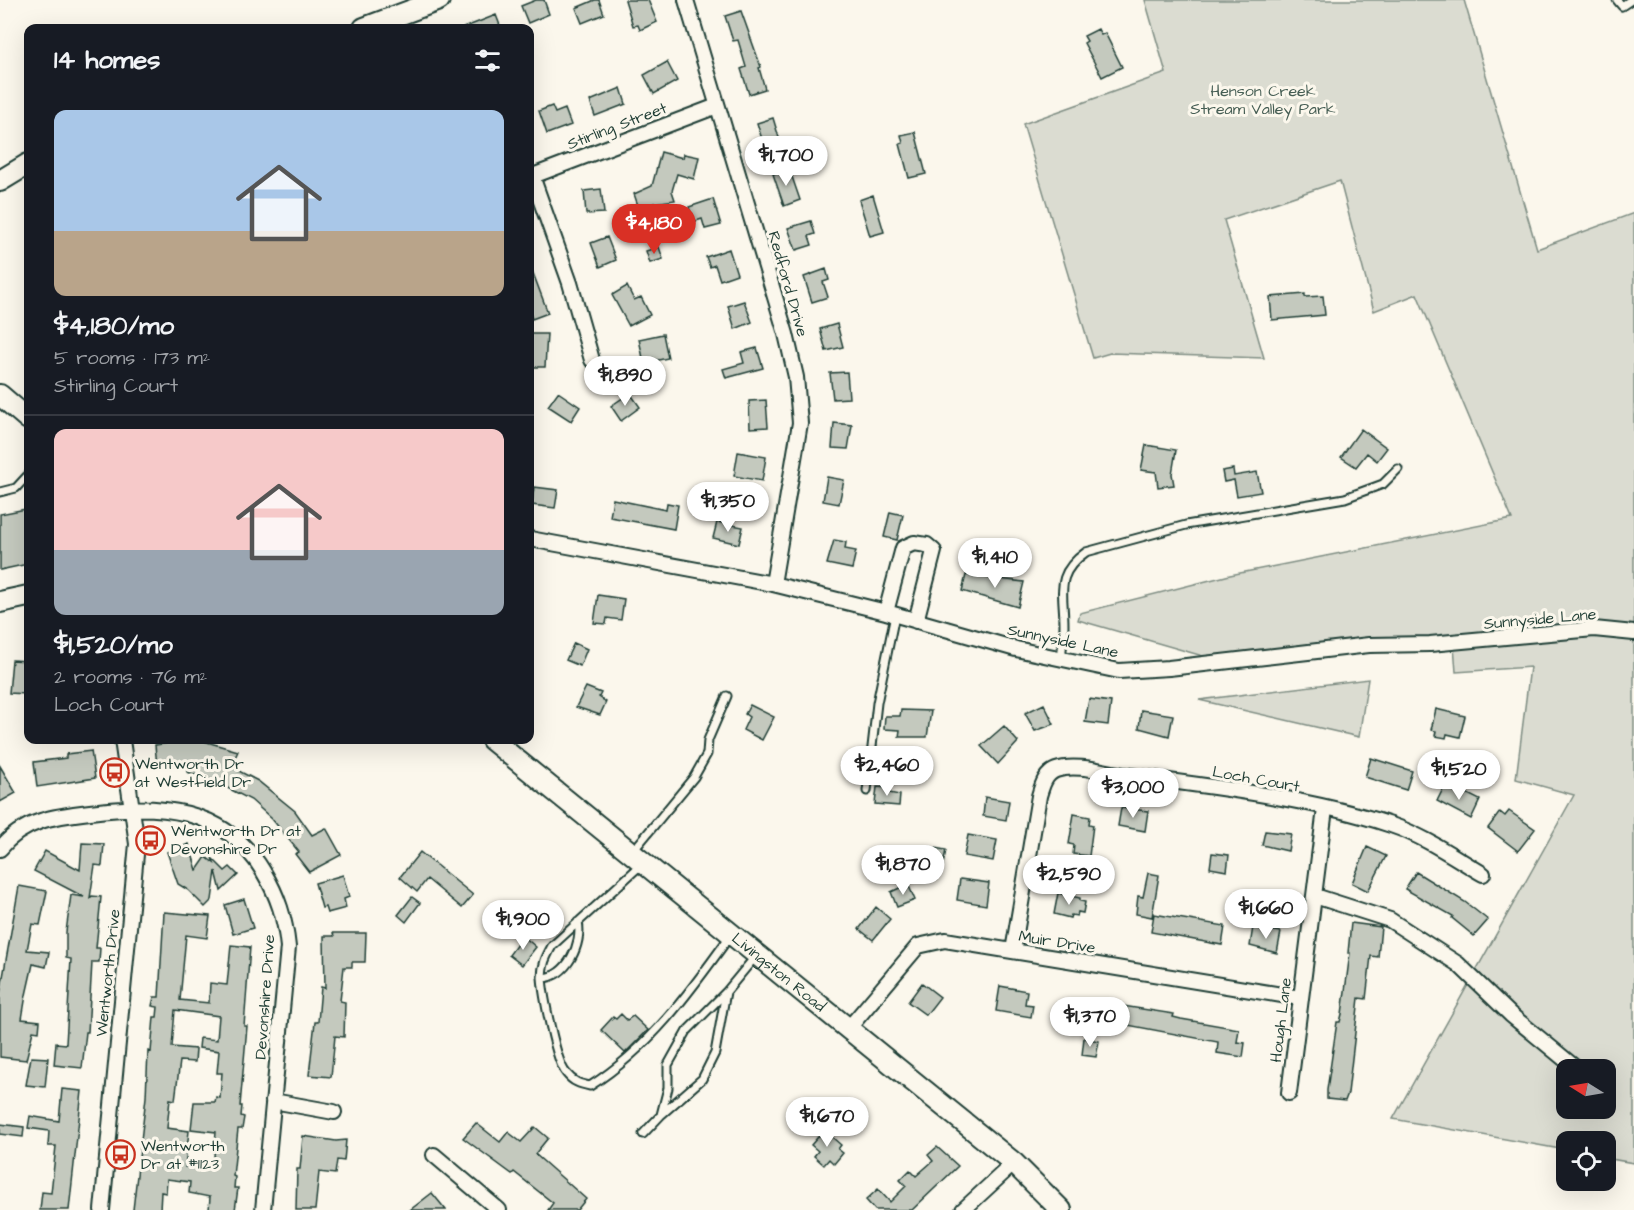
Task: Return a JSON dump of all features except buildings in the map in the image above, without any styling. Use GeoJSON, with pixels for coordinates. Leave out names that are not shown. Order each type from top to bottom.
{"type":"FeatureCollection","features":[{"type":"Feature","properties":{"kind":"main road"},"geometry":{"type":"LineString","coordinates":[[375,24],[439,0]]}},
{"type":"Feature","properties":{"kind":"main road"},"geometry":{"type":"LineString","coordinates":[[0,181],[24,166]]}},
{"type":"Feature","properties":{"kind":"main road"},"geometry":{"type":"LineString","coordinates":[[0,395],[24,416]]}},
{"type":"Feature","properties":{"kind":"main road"},"geometry":{"type":"LineString","coordinates":[[0,602],[24,597]]}},
{"type":"Feature","properties":{"kind":"main road","name":"Livingston Road"},"geometry":{"type":"LineString","coordinates":[[497,744],[1014,1163],[1061,1210]]}},
{"type":"Feature","properties":{"kind":"street","name":"Redford Drive"},"geometry":{"type":"LineString","coordinates":[[686,0],[786,334],[798,389],[799,437],[773,584]]}},
{"type":"Feature","properties":{"kind":"street","name":"Stirling Street"},"geometry":{"type":"LineString","coordinates":[[534,175],[717,106]]}},
{"type":"Feature","properties":{"kind":"street"},"geometry":{"type":"LineString","coordinates":[[534,184],[570,283],[592,360]]}},
{"type":"Feature","properties":{"kind":"street","name":"Sunnyside Lane"},"geometry":{"type":"LineString","coordinates":[[534,540],[773,584],[1108,670],[1144,671],[1369,645],[1441,643],[1594,629],[1634,633]]}},
{"type":"Feature","properties":{"kind":"street"},"geometry":{"type":"LineString","coordinates":[[891,613],[903,549],[914,543],[927,546],[934,551],[916,621]]}},
{"type":"Feature","properties":{"kind":"street","name":"Wentworth Drive"},"geometry":{"type":"LineString","coordinates":[[102,1210],[137,844],[123,744]]}},
{"type":"Feature","properties":{"kind":"street","name":"Loch Court"},"geometry":{"type":"LineString","coordinates":[[1012,951],[1039,796],[1044,781],[1052,772],[1066,768],[1141,777],[1325,808],[1404,830],[1483,874]]}},
{"type":"Feature","properties":{"kind":"street","name":"Devonshire Drive"},"geometry":{"type":"LineString","coordinates":[[0,849],[12,834],[46,818],[133,808],[170,810],[210,820],[224,828],[249,850],[277,897],[286,923],[288,947],[263,1210]]}},
{"type":"Feature","properties":{"kind":"street","name":"Hough Lane"},"geometry":{"type":"LineString","coordinates":[[1289,1093],[1325,808]]}},
{"type":"Feature","properties":{"kind":"street"},"geometry":{"type":"LineString","coordinates":[[1315,896],[1390,920],[1458,964],[1511,1015],[1565,1059]]}},
{"type":"Feature","properties":{"kind":"street","name":"Muir Drive"},"geometry":{"type":"LineString","coordinates":[[848,1029],[918,946],[945,940],[1300,998]]}},
{"type":"Feature","properties":{"kind":"street"},"geometry":{"type":"LineString","coordinates":[[273,1101],[334,1112]]}},
{"type":"Feature","properties":{"kind":"street"},"geometry":{"type":"LineString","coordinates":[[434,1155],[493,1208]]}},
{"type":"Feature","properties":{"kind":"street"},"geometry":{"type":"LineString","coordinates":[[963,1210],[1014,1163]]}},
{"type":"Feature","properties":{"kind":"lane"},"geometry":{"type":"LineString","coordinates":[[1617,0],[1622,6],[1630,0]]}},
{"type":"Feature","properties":{"kind":"lane"},"geometry":{"type":"LineString","coordinates":[[1061,659],[1064,625],[1061,592],[1063,579],[1076,559],[1086,552],[1186,525],[1345,498],[1383,484],[1398,470]]}},
{"type":"Feature","properties":{"kind":"lane"},"geometry":{"type":"LineString","coordinates":[[0,492],[16,488],[24,479]]}},
{"type":"Feature","properties":{"kind":"lane"},"geometry":{"type":"LineString","coordinates":[[867,791],[877,703],[891,613]]}},
{"type":"Feature","properties":{"kind":"lane"},"geometry":{"type":"LineString","coordinates":[[727,696],[708,740],[707,753],[694,777],[637,857],[578,922],[552,946],[544,962],[542,978],[556,1049],[564,1072],[577,1084],[590,1086],[609,1074],[650,1038],[693,988],[731,934]]}},
{"type":"Feature","properties":{"kind":"lane"},"geometry":{"type":"LineString","coordinates":[[542,978],[552,978],[562,972],[581,933],[578,922]]}},
{"type":"Feature","properties":{"kind":"lane"},"geometry":{"type":"LineString","coordinates":[[661,1115],[668,1088],[668,1065],[687,1031],[726,992],[757,955]]}},
{"type":"Feature","properties":{"kind":"lane"},"geometry":{"type":"LineString","coordinates":[[643,1134],[702,1079],[715,1053],[726,992]]}},
{"type":"Feature","properties":{"kind":"green space","name":"Henson Creek Stream Valley Park"},"geometry":{"type":"Polygon","coordinates":[[[1145,0],[1464,0],[1537,249],[1634,213],[1634,1163],[1616,1160],[1616,1131],[1556,1131],[1556,1148],[1393,1119],[1574,795],[1516,779],[1530,667],[1456,672],[1454,645],[1234,665],[1078,620],[1080,613],[1230,575],[1512,519],[1417,294],[1374,311],[1340,181],[1224,220],[1264,358],[1110,353],[1093,358],[1023,124],[1166,73],[1145,0]]]}},
{"type":"Feature","properties":{"kind":"green space"},"geometry":{"type":"Polygon","coordinates":[[[1368,679],[1359,737],[1199,700],[1368,679]]]}},
{"type":"Feature","properties":{"kind":"place","name":"Wentworth Dr at Westfield Dr"},"geometry":{"type":"Point","coordinates":[114,773]}},
{"type":"Feature","properties":{"kind":"place","name":"Wentworth Dr at Devonshire Dr"},"geometry":{"type":"Point","coordinates":[150,840]}},
{"type":"Feature","properties":{"kind":"place","name":"Wentworth Dr at #1123"},"geometry":{"type":"Point","coordinates":[120,1155]}}]}
